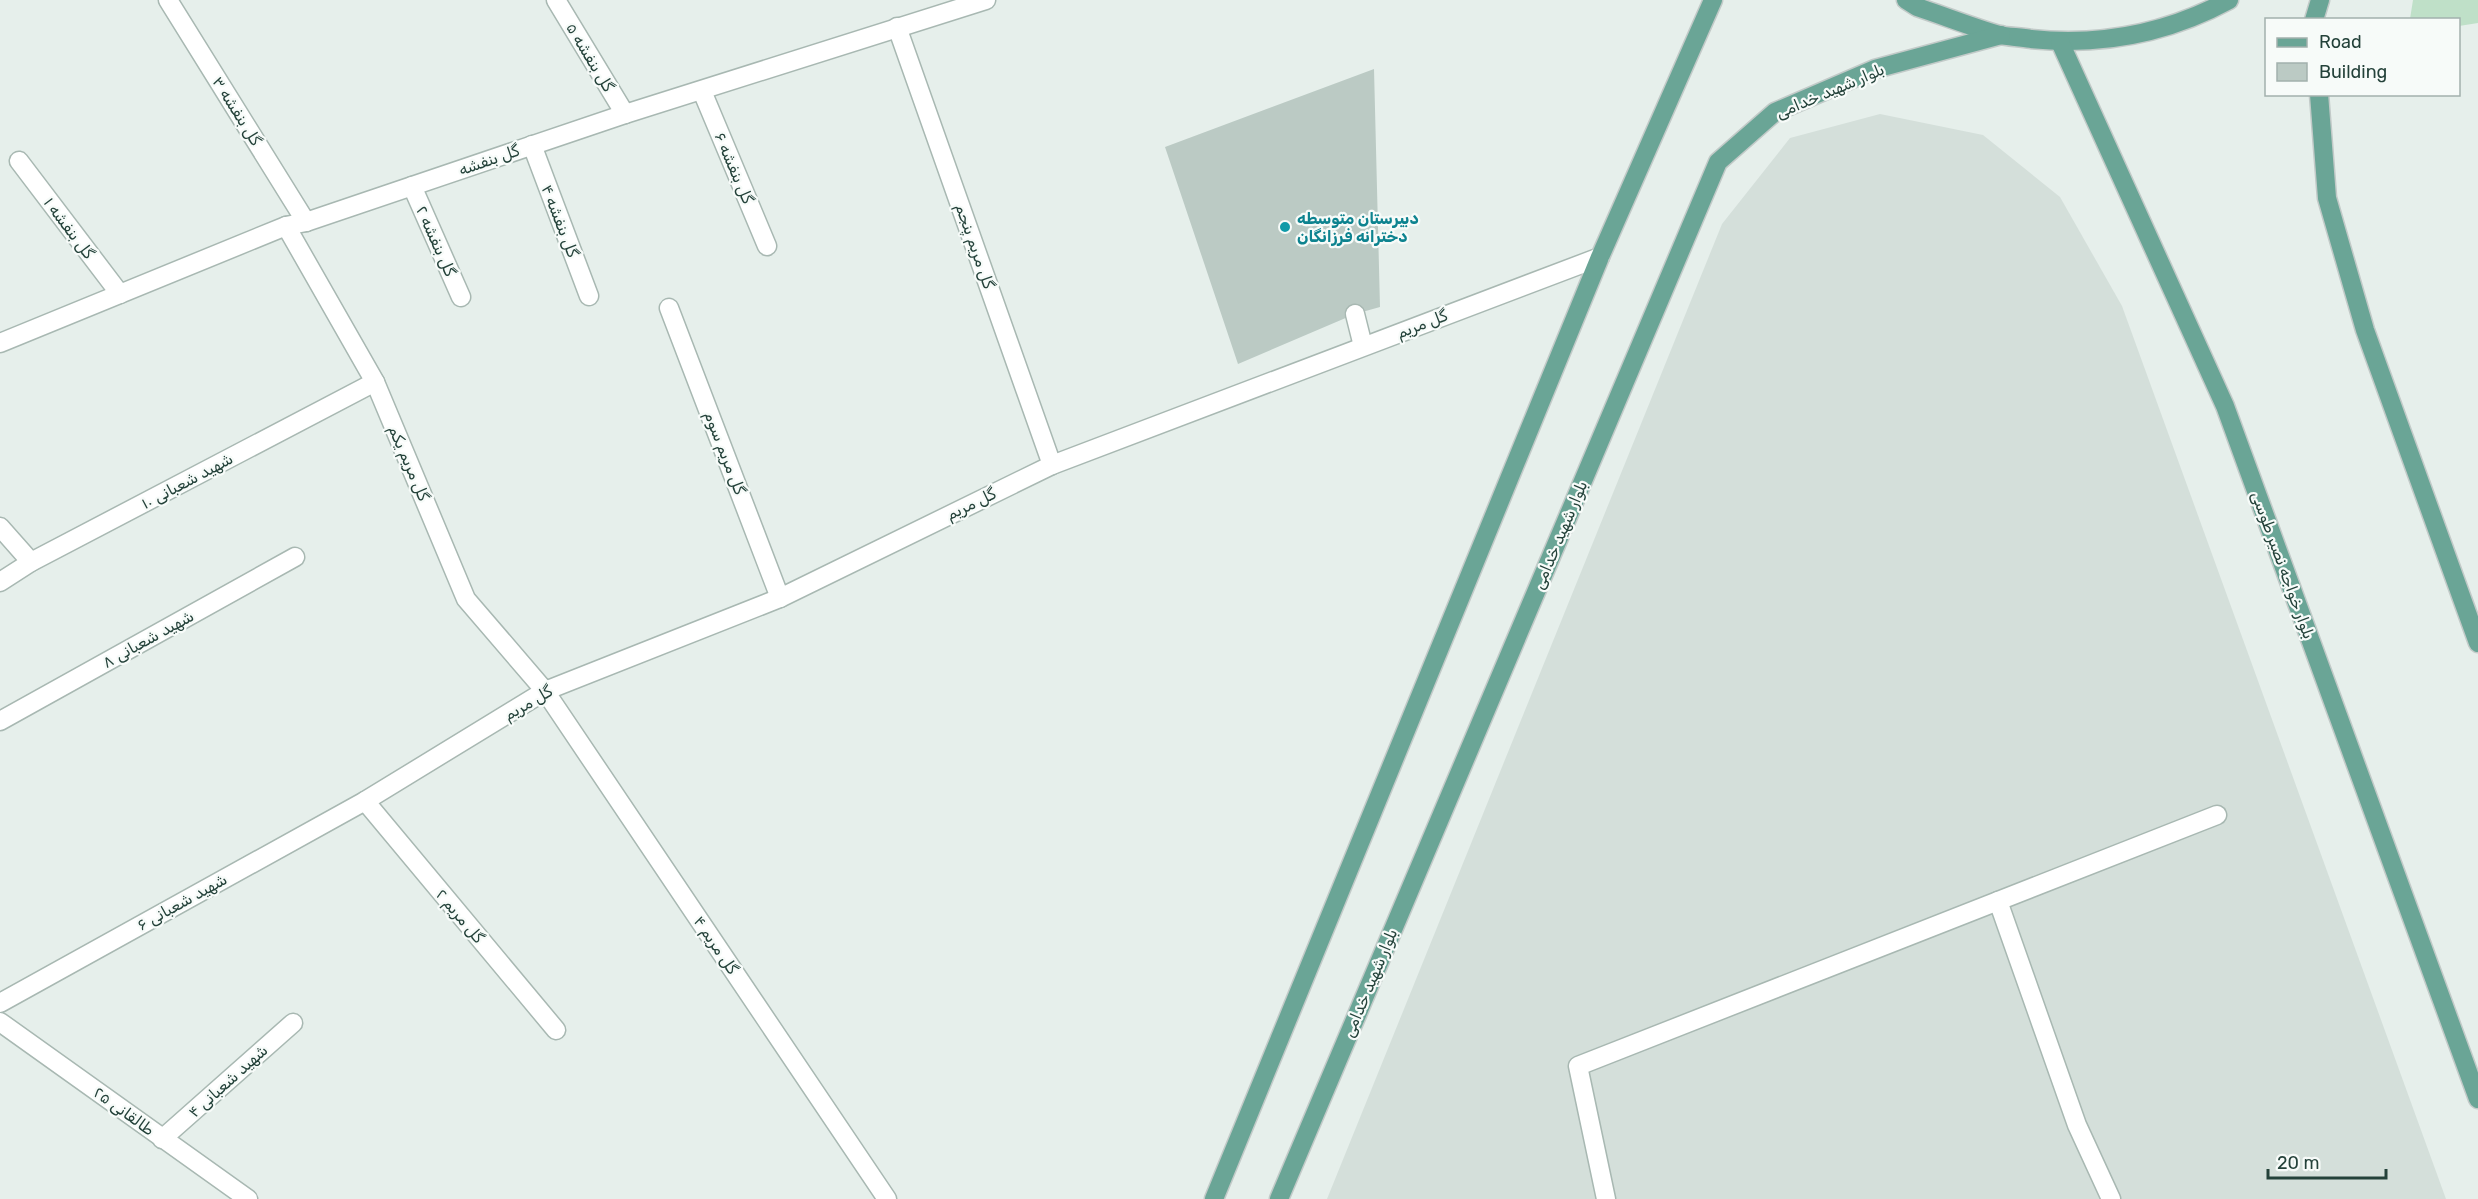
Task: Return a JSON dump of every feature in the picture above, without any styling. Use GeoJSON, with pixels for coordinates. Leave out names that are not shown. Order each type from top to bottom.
{"type":"FeatureCollection","features":[{"type":"Feature","properties":{"kind":"main road"},"geometry":{"type":"LineString","coordinates":[[1214,1199],[1600,257],[1713,0]]}},
{"type":"Feature","properties":{"kind":"main road"},"geometry":{"type":"LineString","coordinates":[[1906,0],[1917,7],[2001,35],[2060,42],[2110,39],[2160,29],[2207,12],[2229,0]]}},
{"type":"Feature","properties":{"kind":"main road"},"geometry":{"type":"LineString","coordinates":[[2315,18],[2320,0]]}},
{"type":"Feature","properties":{"kind":"main road","name":"بلوار شهید خدامی"},"geometry":{"type":"LineString","coordinates":[[1279,1199],[1718,162],[1775,112],[1875,69],[2001,35]]}},
{"type":"Feature","properties":{"kind":"main road","name":"بلوار خواجه نصیر طوسی"},"geometry":{"type":"LineString","coordinates":[[2060,42],[2225,406],[2478,1100]]}},
{"type":"Feature","properties":{"kind":"main road"},"geometry":{"type":"LineString","coordinates":[[2319,96],[2327,198],[2365,330],[2478,643]]}},
{"type":"Feature","properties":{"kind":"street","name":"گل بنفشه ۳"},"geometry":{"type":"LineString","coordinates":[[168,0],[306,222]]}},
{"type":"Feature","properties":{"kind":"street","name":"گل بنفشه ۵"},"geometry":{"type":"LineString","coordinates":[[556,0],[625,114]]}},
{"type":"Feature","properties":{"kind":"street","name":"گل بنفشه"},"geometry":{"type":"LineString","coordinates":[[0,343],[286,226],[306,222],[625,114],[986,0]]}},
{"type":"Feature","properties":{"kind":"street","name":"گل مریم پنجم"},"geometry":{"type":"LineString","coordinates":[[897,27],[1052,465]]}},
{"type":"Feature","properties":{"kind":"street","name":"گل بنفشه ۶"},"geometry":{"type":"LineString","coordinates":[[702,91],[766,246]]}},
{"type":"Feature","properties":{"kind":"street","name":"گل بنفشه ۴"},"geometry":{"type":"LineString","coordinates":[[532,146],[589,296]]}},
{"type":"Feature","properties":{"kind":"street","name":"گل بنفشه ۱"},"geometry":{"type":"LineString","coordinates":[[19,161],[120,294]]}},
{"type":"Feature","properties":{"kind":"street","name":"گل بنفشه ۲"},"geometry":{"type":"LineString","coordinates":[[412,186],[461,297]]}},
{"type":"Feature","properties":{"kind":"street","name":"گل مریم یکم"},"geometry":{"type":"LineString","coordinates":[[286,226],[375,382],[466,600],[545,691]]}},
{"type":"Feature","properties":{"kind":"street","name":"گل مریم"},"geometry":{"type":"LineString","coordinates":[[365,801],[545,691],[780,597],[1052,465],[1600,257]]}},
{"type":"Feature","properties":{"kind":"street","name":"گل مریم سوم"},"geometry":{"type":"LineString","coordinates":[[669,308],[780,597]]}},
{"type":"Feature","properties":{"kind":"street"},"geometry":{"type":"LineString","coordinates":[[1355,314],[1363,346]]}},
{"type":"Feature","properties":{"kind":"street","name":"شهید شعبانی ۱۰"},"geometry":{"type":"LineString","coordinates":[[0,582],[31,562],[375,382]]}},
{"type":"Feature","properties":{"kind":"street"},"geometry":{"type":"LineString","coordinates":[[0,527],[31,562]]}},
{"type":"Feature","properties":{"kind":"street","name":"شهید شعبانی ۸"},"geometry":{"type":"LineString","coordinates":[[0,721],[295,557]]}},
{"type":"Feature","properties":{"kind":"street","name":"گل مریم ۴"},"geometry":{"type":"LineString","coordinates":[[545,691],[886,1199]]}},
{"type":"Feature","properties":{"kind":"street","name":"شهید شعبانی ۶"},"geometry":{"type":"LineString","coordinates":[[0,1003],[365,801]]}},
{"type":"Feature","properties":{"kind":"street","name":"گل مریم ۲"},"geometry":{"type":"LineString","coordinates":[[365,801],[556,1030]]}},
{"type":"Feature","properties":{"kind":"street"},"geometry":{"type":"LineString","coordinates":[[1606,1199],[1578,1066],[2217,815]]}},
{"type":"Feature","properties":{"kind":"street"},"geometry":{"type":"LineString","coordinates":[[1998,901],[2077,1125],[2111,1199]]}},
{"type":"Feature","properties":{"kind":"street","name":"طالقانی ۲۵"},"geometry":{"type":"LineString","coordinates":[[0,1022],[248,1199]]}},
{"type":"Feature","properties":{"kind":"street","name":"شهید شعبانی ۴"},"geometry":{"type":"LineString","coordinates":[[162,1139],[293,1023]]}},
{"type":"Feature","properties":{"kind":"shaded area"},"geometry":{"type":"Polygon","coordinates":[[[1880,114],[1983,135],[2060,197],[2122,306],[2446,1199],[1327,1199],[1722,224],[1790,138],[1880,114]]]}},
{"type":"Feature","properties":{"kind":"green space"},"geometry":{"type":"Polygon","coordinates":[[[2413,0],[2478,0],[2478,23],[2460,26],[2460,18],[2410,18],[2413,0]]]}},
{"type":"Feature","properties":{"kind":"building","name":"دبیرستان متوسطه دخترانه فرزانگان"},"geometry":{"type":"Polygon","coordinates":[[[1374,69],[1380,307],[1355,314],[1238,364],[1165,147],[1374,69]]]}},
{"type":"Feature","properties":{"kind":"place","name":"دبیرستان متوسطه دخترانه فرزانگان"},"geometry":{"type":"Point","coordinates":[1285,227]}}]}
